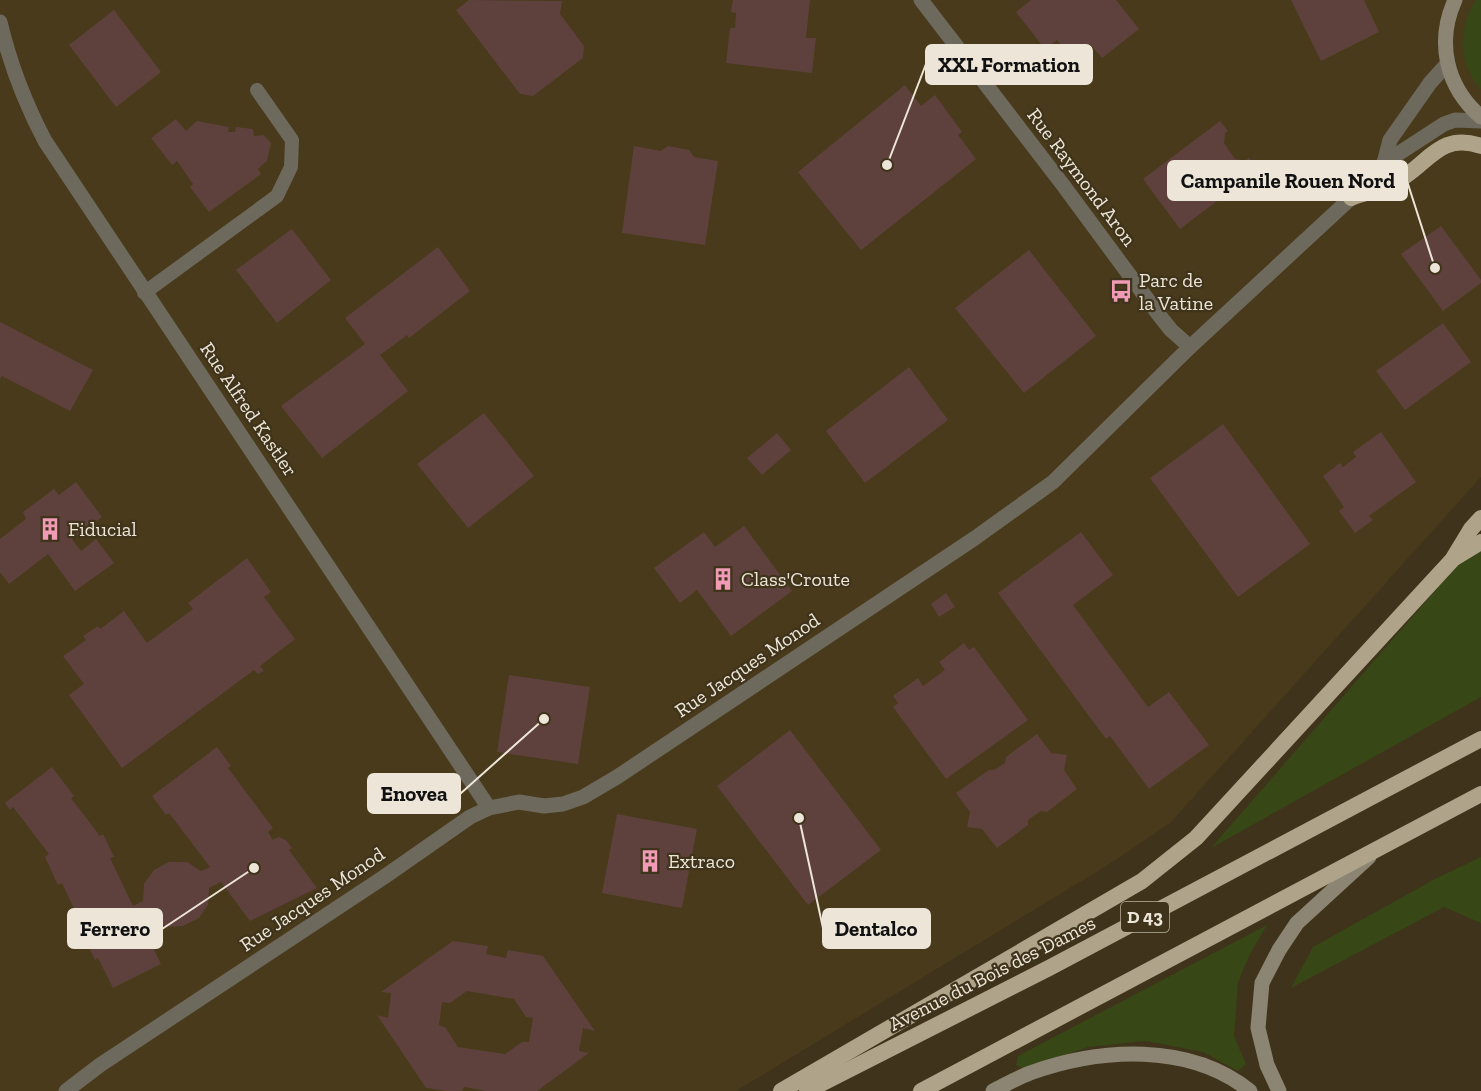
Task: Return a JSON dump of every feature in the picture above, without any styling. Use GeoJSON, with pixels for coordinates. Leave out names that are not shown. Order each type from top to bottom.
{"type":"FeatureCollection","features":[{"type":"Feature","properties":{"kind":"highway"},"geometry":{"type":"LineString","coordinates":[[1351,198],[1400,179],[1444,146],[1460,142],[1481,146]]}},
{"type":"Feature","properties":{"kind":"highway"},"geometry":{"type":"LineString","coordinates":[[781,1091],[1142,881],[1196,838],[1453,559],[1471,529],[1481,518]]}},
{"type":"Feature","properties":{"kind":"highway"},"geometry":{"type":"LineString","coordinates":[[1453,559],[1481,542]]}},
{"type":"Feature","properties":{"kind":"highway","name":"Avenue du Bois des Dames"},"geometry":{"type":"LineString","coordinates":[[807,1091],[1049,968],[1481,739]]}},
{"type":"Feature","properties":{"kind":"highway","name":"D 43"},"geometry":{"type":"LineString","coordinates":[[921,1091],[1481,794]]}},
{"type":"Feature","properties":{"kind":"main road"},"geometry":{"type":"LineString","coordinates":[[1455,0],[1449,12],[1444,40],[1447,64],[1456,88],[1481,119]]}},
{"type":"Feature","properties":{"kind":"main road"},"geometry":{"type":"LineString","coordinates":[[1279,1091],[1267,1065],[1258,1028],[1262,983],[1297,922],[1374,852]]}},
{"type":"Feature","properties":{"kind":"main road"},"geometry":{"type":"LineString","coordinates":[[993,1091],[1030,1074],[1082,1059],[1134,1053],[1187,1060],[1235,1079],[1250,1091]]}},
{"type":"Feature","properties":{"kind":"street","name":"Rue Raymond Aron"},"geometry":{"type":"LineString","coordinates":[[921,0],[1159,315],[1171,330],[1190,347]]}},
{"type":"Feature","properties":{"kind":"street","name":"Rue Alfred Kastler"},"geometry":{"type":"LineString","coordinates":[[0,22],[7,52],[27,107],[45,141],[144,293],[267,472],[489,808]]}},
{"type":"Feature","properties":{"kind":"street","name":"Rue Jacques Monod"},"geometry":{"type":"LineString","coordinates":[[1384,163],[1390,140],[1430,83],[1447,64]]}},
{"type":"Feature","properties":{"kind":"street","name":"Rue Jacques Monod"},"geometry":{"type":"LineString","coordinates":[[66,1091],[100,1065],[384,877],[470,817],[489,808],[519,802],[544,806],[562,804],[583,797],[617,777],[975,538],[1053,482],[1190,347],[1351,198],[1384,163],[1444,124],[1455,120],[1481,119]]}},
{"type":"Feature","properties":{"kind":"lane"},"geometry":{"type":"LineString","coordinates":[[144,293],[277,196],[291,167],[292,140],[257,90]]}},
{"type":"Feature","properties":{"kind":"shaded area"},"geometry":{"type":"Polygon","coordinates":[[[0,0],[1481,0],[1481,477],[1171,822],[1111,863],[736,1091],[0,1091],[0,0]]]}},
{"type":"Feature","properties":{"kind":"green space"},"geometry":{"type":"Polygon","coordinates":[[[1476,0],[1481,0],[1481,90],[1468,69],[1463,46],[1466,22],[1476,0]]]}},
{"type":"Feature","properties":{"kind":"green space"},"geometry":{"type":"Polygon","coordinates":[[[1481,538],[1481,697],[1211,848],[1481,538]]]}},
{"type":"Feature","properties":{"kind":"green space"},"geometry":{"type":"Polygon","coordinates":[[[1481,857],[1481,923],[1444,907],[1291,988],[1313,947],[1433,880],[1481,857]]]}},
{"type":"Feature","properties":{"kind":"green space"},"geometry":{"type":"Polygon","coordinates":[[[1267,925],[1250,954],[1238,982],[1234,1036],[1246,1064],[1238,1071],[1203,1052],[1146,1041],[1088,1047],[1024,1069],[1016,1065],[1018,1056],[1267,925]]]}},
{"type":"Feature","properties":{"kind":"building"},"geometry":{"type":"Polygon","coordinates":[[[469,0],[562,1],[560,14],[584,46],[583,58],[533,96],[520,94],[456,10],[469,0]]]}},
{"type":"Feature","properties":{"kind":"building"},"geometry":{"type":"Polygon","coordinates":[[[733,0],[810,0],[806,38],[816,38],[812,73],[726,63],[730,28],[735,28],[736,13],[731,12],[733,0]]]}},
{"type":"Feature","properties":{"kind":"building"},"geometry":{"type":"Polygon","coordinates":[[[1031,0],[1116,0],[1139,29],[1102,58],[1090,44],[1078,50],[1077,55],[1069,55],[1070,49],[1062,46],[1057,40],[1045,49],[1016,12],[1031,0]]]}},
{"type":"Feature","properties":{"kind":"building"},"geometry":{"type":"Polygon","coordinates":[[[1291,0],[1364,0],[1379,32],[1321,61],[1291,0]]]}},
{"type":"Feature","properties":{"kind":"building"},"geometry":{"type":"Polygon","coordinates":[[[114,10],[161,72],[116,107],[69,45],[114,10]]]}},
{"type":"Feature","properties":{"kind":"building"},"geometry":{"type":"Polygon","coordinates":[[[905,85],[921,106],[935,95],[962,132],[958,135],[976,159],[861,250],[798,172],[905,85]]]}},
{"type":"Feature","properties":{"kind":"building"},"geometry":{"type":"Polygon","coordinates":[[[176,119],[186,131],[197,121],[229,127],[228,132],[235,132],[236,127],[253,129],[254,136],[264,135],[271,143],[267,161],[258,169],[261,174],[209,212],[190,187],[193,184],[177,161],[172,165],[151,138],[176,119]]]}},
{"type":"Feature","properties":{"kind":"building"},"geometry":{"type":"Polygon","coordinates":[[[1220,121],[1228,131],[1225,133],[1224,143],[1235,159],[1245,161],[1249,158],[1258,170],[1180,229],[1143,179],[1220,121]]]}},
{"type":"Feature","properties":{"kind":"building"},"geometry":{"type":"Polygon","coordinates":[[[634,146],[661,151],[668,146],[689,150],[694,157],[718,161],[705,245],[622,233],[634,146]]]}},
{"type":"Feature","properties":{"kind":"building"},"geometry":{"type":"Polygon","coordinates":[[[1441,226],[1481,280],[1481,283],[1443,311],[1401,254],[1441,226]]]}},
{"type":"Feature","properties":{"kind":"building"},"geometry":{"type":"Polygon","coordinates":[[[292,229],[331,280],[277,323],[236,270],[292,229]]]}},
{"type":"Feature","properties":{"kind":"building"},"geometry":{"type":"Polygon","coordinates":[[[438,247],[470,291],[409,338],[407,335],[380,355],[408,391],[322,458],[281,406],[365,344],[345,318],[438,247]]]}},
{"type":"Feature","properties":{"kind":"building"},"geometry":{"type":"Polygon","coordinates":[[[1029,250],[1096,336],[1024,393],[955,308],[1029,250]]]}},
{"type":"Feature","properties":{"kind":"building"},"geometry":{"type":"Polygon","coordinates":[[[0,322],[93,370],[70,411],[2,376],[0,379],[0,322]]]}},
{"type":"Feature","properties":{"kind":"building"},"geometry":{"type":"Polygon","coordinates":[[[1443,323],[1471,362],[1405,410],[1376,371],[1443,323]]]}},
{"type":"Feature","properties":{"kind":"building"},"geometry":{"type":"Polygon","coordinates":[[[909,367],[948,420],[865,483],[826,431],[909,367]]]}},
{"type":"Feature","properties":{"kind":"building"},"geometry":{"type":"Polygon","coordinates":[[[484,413],[534,476],[468,528],[417,464],[484,413]]]}},
{"type":"Feature","properties":{"kind":"building"},"geometry":{"type":"Polygon","coordinates":[[[1223,424],[1310,544],[1238,597],[1150,478],[1223,424]]]}},
{"type":"Feature","properties":{"kind":"building"},"geometry":{"type":"Polygon","coordinates":[[[1381,432],[1416,482],[1369,516],[1373,520],[1355,533],[1339,511],[1344,507],[1323,476],[1340,463],[1343,467],[1356,457],[1353,452],[1381,432]]]}},
{"type":"Feature","properties":{"kind":"building"},"geometry":{"type":"Polygon","coordinates":[[[777,433],[791,450],[762,475],[747,458],[777,433]]]}},
{"type":"Feature","properties":{"kind":"building","name":"Fiducial"},"geometry":{"type":"Polygon","coordinates":[[[76,482],[102,517],[72,539],[81,551],[96,539],[114,563],[75,591],[48,554],[9,584],[0,572],[0,539],[26,519],[23,512],[54,489],[59,495],[76,482]]]}},
{"type":"Feature","properties":{"kind":"building","name":"Class'Croute"},"geometry":{"type":"Polygon","coordinates":[[[744,526],[792,591],[731,636],[697,590],[680,603],[654,568],[704,532],[715,547],[744,526]]]}},
{"type":"Feature","properties":{"kind":"building"},"geometry":{"type":"Polygon","coordinates":[[[1081,532],[1113,575],[1073,605],[1148,707],[1169,692],[1209,745],[1149,789],[1110,736],[1106,739],[998,593],[1081,532]]]}},
{"type":"Feature","properties":{"kind":"building"},"geometry":{"type":"Polygon","coordinates":[[[247,558],[271,592],[264,597],[295,639],[260,666],[264,671],[258,674],[254,670],[122,768],[69,695],[84,684],[63,656],[86,640],[83,636],[98,626],[100,629],[124,611],[147,643],[193,609],[188,603],[247,558]]]}},
{"type":"Feature","properties":{"kind":"building"},"geometry":{"type":"Polygon","coordinates":[[[946,593],[955,607],[939,617],[931,604],[946,593]]]}},
{"type":"Feature","properties":{"kind":"building"},"geometry":{"type":"Polygon","coordinates":[[[964,643],[969,650],[974,647],[1028,720],[946,779],[893,707],[898,703],[893,696],[918,678],[923,686],[945,670],[939,662],[964,643]]]}},
{"type":"Feature","properties":{"kind":"building"},"geometry":{"type":"Polygon","coordinates":[[[509,675],[590,687],[578,764],[497,752],[509,675]]]}},
{"type":"Feature","properties":{"kind":"building"},"geometry":{"type":"Polygon","coordinates":[[[790,730],[881,850],[808,905],[717,786],[790,730]]]}},
{"type":"Feature","properties":{"kind":"building"},"geometry":{"type":"Polygon","coordinates":[[[1037,734],[1051,753],[1067,755],[1064,770],[1077,789],[1047,812],[1041,811],[1028,820],[1028,825],[997,848],[982,829],[967,827],[970,812],[956,793],[989,770],[994,770],[1005,763],[1006,757],[1037,734]]]}},
{"type":"Feature","properties":{"kind":"building"},"geometry":{"type":"Polygon","coordinates":[[[217,747],[231,766],[228,768],[273,828],[268,832],[273,840],[279,837],[286,840],[292,848],[289,850],[317,888],[250,921],[221,882],[209,888],[208,905],[199,918],[183,926],[167,927],[151,917],[140,922],[161,964],[113,988],[98,958],[95,960],[83,935],[86,934],[62,883],[58,885],[45,857],[49,854],[13,807],[10,810],[5,803],[52,767],[74,796],[71,798],[100,836],[103,834],[114,857],[110,858],[133,906],[143,901],[144,884],[154,870],[169,862],[187,862],[201,871],[210,867],[169,813],[166,815],[152,796],[217,747]]]}},
{"type":"Feature","properties":{"kind":"building","name":"Extraco"},"geometry":{"type":"Polygon","coordinates":[[[617,814],[697,829],[682,908],[602,893],[617,814]]]}},
{"type":"Feature","properties":{"kind":"building"},"geometry":{"type":"Polygon","coordinates":[[[453,941],[488,946],[486,954],[506,958],[508,950],[543,956],[595,1031],[583,1028],[579,1051],[589,1053],[537,1091],[486,1091],[464,1087],[462,1091],[446,1091],[426,1088],[377,1015],[388,1018],[391,993],[381,992],[453,941]],[[467,991],[450,1003],[442,1002],[439,1025],[446,1028],[458,1047],[505,1054],[522,1042],[529,1042],[533,1018],[526,1017],[514,999],[467,991]]]}},
{"type":"Feature","properties":{"kind":"place","name":"XXL Formation"},"geometry":{"type":"Point","coordinates":[887,165]}},
{"type":"Feature","properties":{"kind":"place","name":"Campanile Rouen Nord"},"geometry":{"type":"Point","coordinates":[1435,268]}},
{"type":"Feature","properties":{"kind":"place","name":"Parc de la Vatine"},"geometry":{"type":"Point","coordinates":[1121,291]}},
{"type":"Feature","properties":{"kind":"place","name":"Fiducial"},"geometry":{"type":"Point","coordinates":[50,529]}},
{"type":"Feature","properties":{"kind":"place","name":"Class'Croute"},"geometry":{"type":"Point","coordinates":[723,579]}},
{"type":"Feature","properties":{"kind":"place","name":"Enovea"},"geometry":{"type":"Point","coordinates":[544,719]}},
{"type":"Feature","properties":{"kind":"place","name":"Dentalco"},"geometry":{"type":"Point","coordinates":[799,818]}},
{"type":"Feature","properties":{"kind":"place","name":"Extraco"},"geometry":{"type":"Point","coordinates":[650,861]}},
{"type":"Feature","properties":{"kind":"place","name":"Ferrero"},"geometry":{"type":"Point","coordinates":[254,868]}}]}
